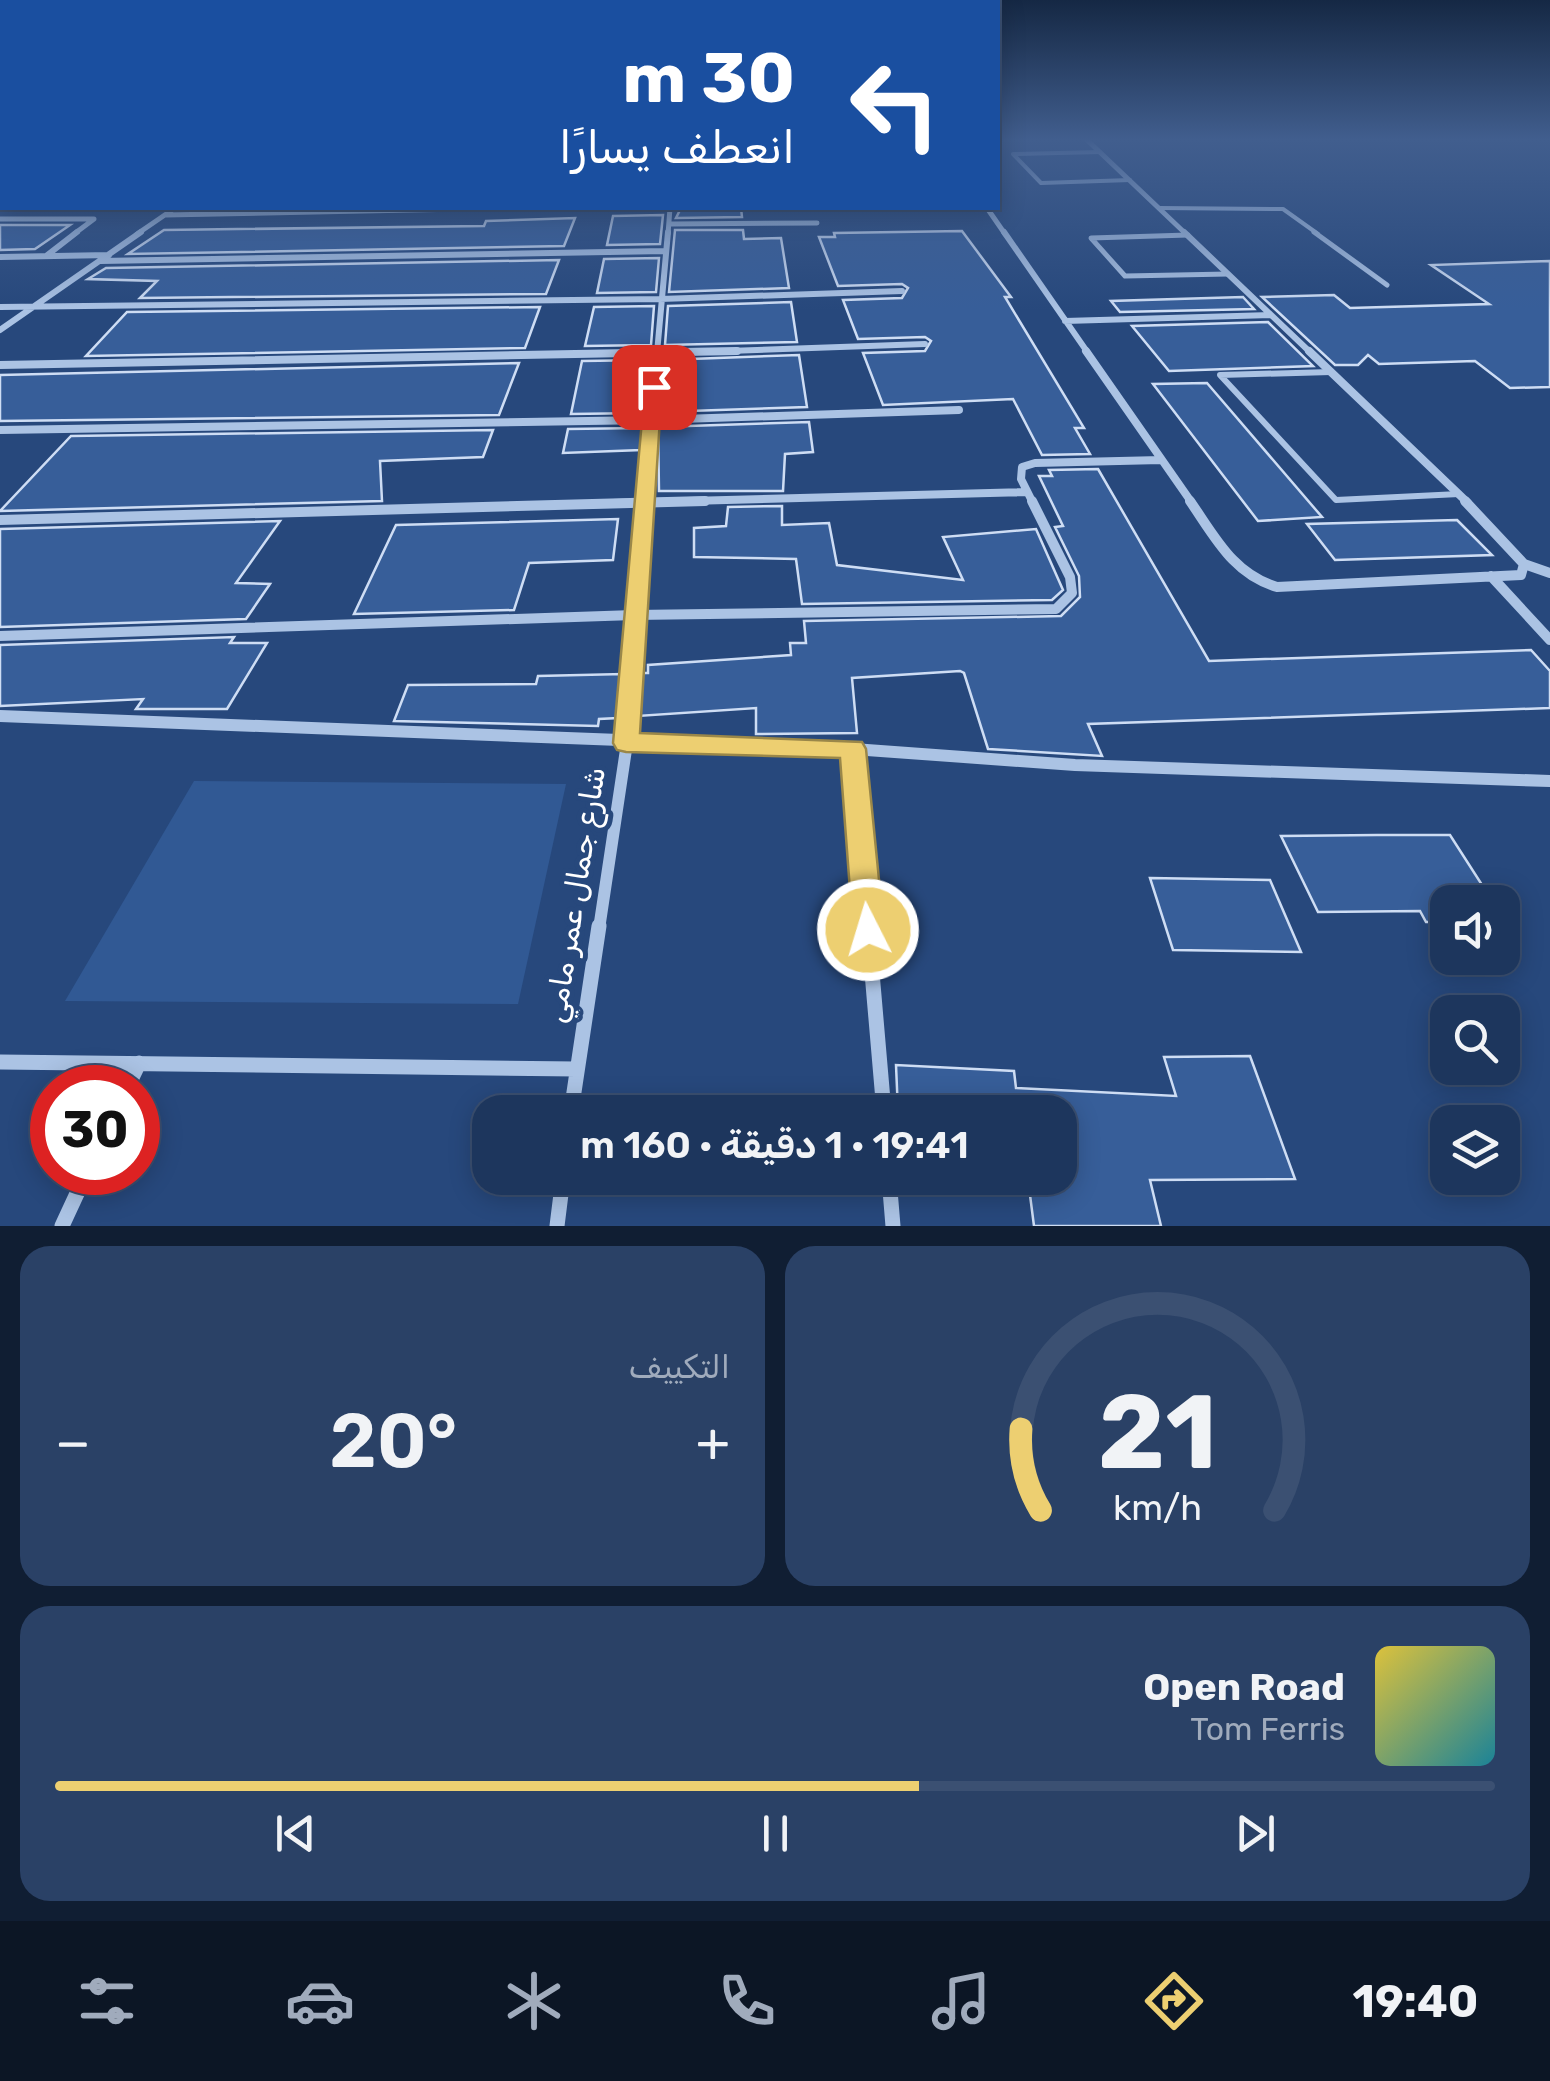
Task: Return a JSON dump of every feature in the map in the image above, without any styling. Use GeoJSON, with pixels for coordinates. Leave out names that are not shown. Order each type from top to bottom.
{"type":"FeatureCollection","features":[{"type":"Feature","properties":{"kind":"street"},"geometry":{"type":"LineString","coordinates":[[1147,196],[1459,494],[1524,564],[1550,573]]}},
{"type":"Feature","properties":{"kind":"street"},"geometry":{"type":"LineString","coordinates":[[0,330],[172,210]]}},
{"type":"Feature","properties":{"kind":"street"},"geometry":{"type":"LineString","coordinates":[[165,215],[293,210]]}},
{"type":"Feature","properties":{"kind":"street","name":"شارع جمال عمر مامي"},"geometry":{"type":"LineString","coordinates":[[573,1095],[626,743],[670,210]]}},
{"type":"Feature","properties":{"kind":"street"},"geometry":{"type":"LineString","coordinates":[[988,210],[1236,567],[1257,581],[1277,586],[1521,575],[1524,564]]}},
{"type":"Feature","properties":{"kind":"street"},"geometry":{"type":"LineString","coordinates":[[0,220],[94,219],[46,256]]}},
{"type":"Feature","properties":{"kind":"street"},"geometry":{"type":"LineString","coordinates":[[670,224],[817,223]]}},
{"type":"Feature","properties":{"kind":"street"},"geometry":{"type":"LineString","coordinates":[[100,261],[665,252]]}},
{"type":"Feature","properties":{"kind":"street"},"geometry":{"type":"LineString","coordinates":[[0,257],[110,255]]}},
{"type":"Feature","properties":{"kind":"street"},"geometry":{"type":"LineString","coordinates":[[0,308],[660,299],[902,291]]}},
{"type":"Feature","properties":{"kind":"street"},"geometry":{"type":"LineString","coordinates":[[1065,321],[1272,315]]}},
{"type":"Feature","properties":{"kind":"street"},"geometry":{"type":"LineString","coordinates":[[0,365],[656,354],[925,344]]}},
{"type":"Feature","properties":{"kind":"street"},"geometry":{"type":"LineString","coordinates":[[0,430],[651,420],[959,410]]}},
{"type":"Feature","properties":{"kind":"street"},"geometry":{"type":"LineString","coordinates":[[0,636],[634,615],[1056,609],[1072,593],[1070,576],[1021,479],[1022,468],[1035,463],[1161,460]]}},
{"type":"Feature","properties":{"kind":"street"},"geometry":{"type":"LineString","coordinates":[[0,520],[1027,492]]}},
{"type":"Feature","properties":{"kind":"street"},"geometry":{"type":"LineString","coordinates":[[1490,576],[1550,640]]}},
{"type":"Feature","properties":{"kind":"street"},"geometry":{"type":"LineString","coordinates":[[0,716],[852,749],[1074,765],[1550,781]]}},
{"type":"Feature","properties":{"kind":"street"},"geometry":{"type":"LineString","coordinates":[[852,749],[883,1095]]}},
{"type":"Feature","properties":{"kind":"street"},"geometry":{"type":"LineString","coordinates":[[0,1062],[576,1069]]}},
{"type":"Feature","properties":{"kind":"street"},"geometry":{"type":"LineString","coordinates":[[62,1226],[76,1195]]}},
{"type":"Feature","properties":{"kind":"street"},"geometry":{"type":"LineString","coordinates":[[557,1226],[561,1195]]}},
{"type":"Feature","properties":{"kind":"street"},"geometry":{"type":"LineString","coordinates":[[891,1195],[894,1226]]}},
{"type":"Feature","properties":{"kind":"lane"},"geometry":{"type":"LineString","coordinates":[[1159,208],[1283,208],[1386,285]]}},
{"type":"Feature","properties":{"kind":"lane"},"geometry":{"type":"LineString","coordinates":[[1188,235],[1091,238],[1125,276],[1228,274]]}},
{"type":"Feature","properties":{"kind":"lane"},"geometry":{"type":"LineString","coordinates":[[1330,372],[1220,375],[1336,500],[1459,494]]}},
{"type":"Feature","properties":{"kind":"shaded area"},"geometry":{"type":"Polygon","coordinates":[[[194,781],[566,784],[518,1004],[65,1001],[194,781]]]}},
{"type":"Feature","properties":{"kind":"building"},"geometry":{"type":"Polygon","coordinates":[[[680,210],[741,210],[742,217],[676,218],[680,210]]]}},
{"type":"Feature","properties":{"kind":"building"},"geometry":{"type":"Polygon","coordinates":[[[663,215],[660,244],[607,245],[613,216],[663,215]]]}},
{"type":"Feature","properties":{"kind":"building"},"geometry":{"type":"Polygon","coordinates":[[[575,218],[564,246],[128,254],[164,230],[484,226],[486,221],[575,218]]]}},
{"type":"Feature","properties":{"kind":"building"},"geometry":{"type":"Polygon","coordinates":[[[0,225],[70,225],[35,249],[0,250],[0,225]]]}},
{"type":"Feature","properties":{"kind":"building"},"geometry":{"type":"Polygon","coordinates":[[[675,230],[743,230],[744,239],[781,238],[789,288],[669,292],[675,230]]]}},
{"type":"Feature","properties":{"kind":"building"},"geometry":{"type":"Polygon","coordinates":[[[962,231],[1011,297],[1005,297],[1084,428],[1075,428],[1090,454],[1042,455],[1013,399],[883,405],[863,353],[925,351],[931,341],[925,337],[858,339],[843,300],[902,298],[908,288],[902,284],[838,286],[819,237],[835,237],[834,233],[962,231]]]}},
{"type":"Feature","properties":{"kind":"building"},"geometry":{"type":"Polygon","coordinates":[[[659,258],[656,292],[597,293],[604,259],[659,258]]]}},
{"type":"Feature","properties":{"kind":"building"},"geometry":{"type":"Polygon","coordinates":[[[559,260],[546,294],[140,298],[157,281],[88,279],[106,268],[559,260]]]}},
{"type":"Feature","properties":{"kind":"building"},"geometry":{"type":"Polygon","coordinates":[[[1550,261],[1550,387],[1510,388],[1475,361],[1379,364],[1368,355],[1358,365],[1335,365],[1262,297],[1334,295],[1350,308],[1489,304],[1431,265],[1550,261]]]}},
{"type":"Feature","properties":{"kind":"building"},"geometry":{"type":"Polygon","coordinates":[[[1243,297],[1254,309],[1120,312],[1111,301],[1243,297]]]}},
{"type":"Feature","properties":{"kind":"building"},"geometry":{"type":"Polygon","coordinates":[[[791,302],[797,342],[665,345],[668,306],[791,302]]]}},
{"type":"Feature","properties":{"kind":"building"},"geometry":{"type":"Polygon","coordinates":[[[654,306],[651,345],[585,346],[594,307],[654,306]]]}},
{"type":"Feature","properties":{"kind":"building"},"geometry":{"type":"Polygon","coordinates":[[[540,307],[525,348],[86,356],[127,312],[540,307]]]}},
{"type":"Feature","properties":{"kind":"building"},"geometry":{"type":"Polygon","coordinates":[[[1268,322],[1313,366],[1169,371],[1132,326],[1268,322]]]}},
{"type":"Feature","properties":{"kind":"building"},"geometry":{"type":"Polygon","coordinates":[[[799,355],[807,407],[659,412],[664,360],[799,355]]]}},
{"type":"Feature","properties":{"kind":"building"},"geometry":{"type":"Polygon","coordinates":[[[649,360],[644,413],[571,414],[582,361],[649,360]]]}},
{"type":"Feature","properties":{"kind":"building"},"geometry":{"type":"Polygon","coordinates":[[[519,363],[499,415],[0,421],[0,375],[519,363]]]}},
{"type":"Feature","properties":{"kind":"building"},"geometry":{"type":"Polygon","coordinates":[[[1207,383],[1322,517],[1258,521],[1153,384],[1207,383]]]}},
{"type":"Feature","properties":{"kind":"building"},"geometry":{"type":"Polygon","coordinates":[[[809,422],[813,452],[785,454],[783,491],[659,491],[658,427],[809,422]]]}},
{"type":"Feature","properties":{"kind":"building"},"geometry":{"type":"Polygon","coordinates":[[[643,428],[641,450],[563,453],[568,429],[643,428]]]}},
{"type":"Feature","properties":{"kind":"building"},"geometry":{"type":"Polygon","coordinates":[[[493,430],[483,457],[380,461],[382,501],[0,511],[71,436],[493,430]]]}},
{"type":"Feature","properties":{"kind":"building"},"geometry":{"type":"Polygon","coordinates":[[[1098,469],[1209,661],[1531,650],[1550,671],[1550,708],[1088,724],[1102,756],[988,749],[964,673],[960,671],[852,678],[857,733],[756,734],[756,708],[638,716],[640,673],[648,673],[648,665],[791,655],[790,643],[806,643],[804,621],[1061,616],[1080,597],[1079,576],[1055,527],[1063,526],[1039,476],[1052,476],[1049,470],[1098,469]]]}},
{"type":"Feature","properties":{"kind":"building"},"geometry":{"type":"Polygon","coordinates":[[[782,506],[782,525],[829,523],[837,565],[963,580],[943,537],[1036,529],[1063,590],[1052,600],[802,604],[796,559],[694,557],[694,528],[726,526],[728,507],[782,506]]]}},
{"type":"Feature","properties":{"kind":"building"},"geometry":{"type":"Polygon","coordinates":[[[618,519],[613,560],[529,563],[514,610],[354,614],[396,525],[618,519]]]}},
{"type":"Feature","properties":{"kind":"building"},"geometry":{"type":"Polygon","coordinates":[[[1457,520],[1492,555],[1335,560],[1307,524],[1457,520]]]}},
{"type":"Feature","properties":{"kind":"building"},"geometry":{"type":"Polygon","coordinates":[[[280,521],[236,583],[270,584],[246,619],[0,627],[0,529],[280,521]]]}},
{"type":"Feature","properties":{"kind":"building"},"geometry":{"type":"Polygon","coordinates":[[[234,637],[230,643],[267,643],[227,709],[136,709],[143,699],[0,706],[0,645],[234,637]]]}},
{"type":"Feature","properties":{"kind":"building"},"geometry":{"type":"Polygon","coordinates":[[[623,674],[618,718],[599,719],[598,726],[394,721],[408,685],[536,684],[538,676],[623,674]]]}},
{"type":"Feature","properties":{"kind":"building"},"geometry":{"type":"Polygon","coordinates":[[[1450,835],[1482,885],[1430,885],[1430,922],[1420,911],[1318,912],[1281,836],[1450,835]]]}},
{"type":"Feature","properties":{"kind":"building"},"geometry":{"type":"Polygon","coordinates":[[[1150,878],[1270,880],[1301,952],[1173,950],[1150,878]]]}},
{"type":"Feature","properties":{"kind":"building"},"geometry":{"type":"Polygon","coordinates":[[[1250,1056],[1295,1179],[1150,1180],[1161,1226],[1034,1226],[1030,1195],[1077,1195],[1077,1095],[897,1095],[896,1065],[1014,1071],[1016,1088],[1176,1096],[1164,1057],[1250,1056]]]}},
{"type":"Feature","properties":{"kind":"route"},"geometry":{"type":"LineString","coordinates":[[654,387],[626,743],[852,749],[868,930]]}}]}
